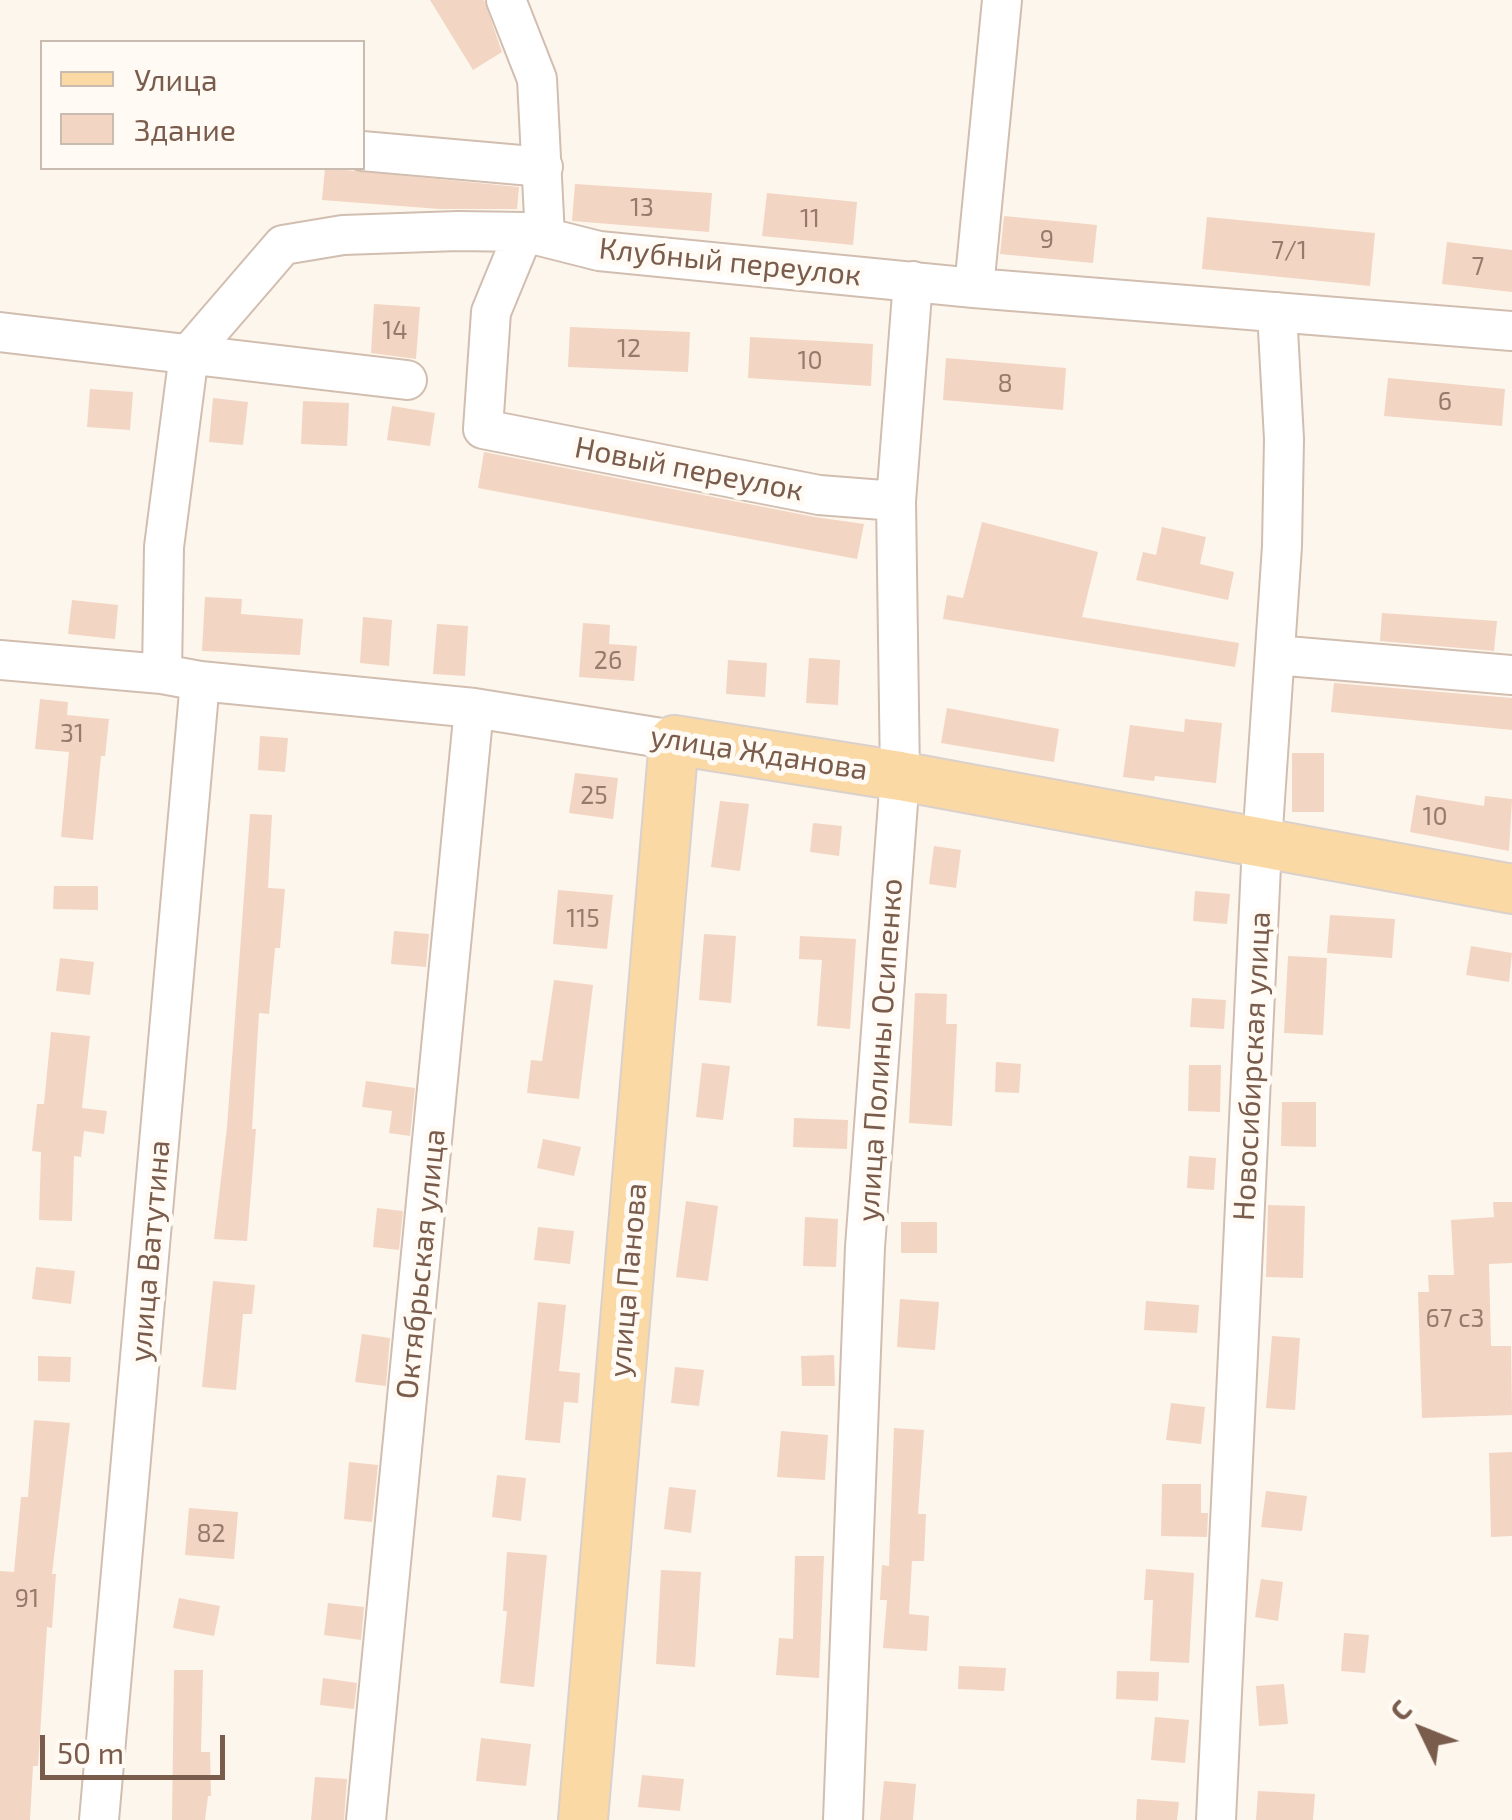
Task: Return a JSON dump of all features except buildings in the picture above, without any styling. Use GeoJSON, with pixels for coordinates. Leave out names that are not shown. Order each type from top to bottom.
{"type":"FeatureCollection","features":[{"type":"Feature","properties":{"kind":"main road","name":"улица Жданова"},"geometry":{"type":"LineString","coordinates":[[674,740],[900,776],[1512,889]]}},
{"type":"Feature","properties":{"kind":"main road","name":"улица Панова"},"geometry":{"type":"LineString","coordinates":[[583,1820],[674,740]]}},
{"type":"Feature","properties":{"kind":"street"},"geometry":{"type":"LineString","coordinates":[[506,0],[537,79],[543,167],[535,235]]}},
{"type":"Feature","properties":{"kind":"street"},"geometry":{"type":"LineString","coordinates":[[974,288],[1002,0]]}},
{"type":"Feature","properties":{"kind":"street"},"geometry":{"type":"LineString","coordinates":[[365,151],[543,167]]}},
{"type":"Feature","properties":{"kind":"street","name":"Клубный переулок"},"geometry":{"type":"LineString","coordinates":[[188,354],[283,245],[343,235],[535,235],[599,251],[974,288],[1512,331]]}},
{"type":"Feature","properties":{"kind":"street","name":"Новый переулок"},"geometry":{"type":"LineString","coordinates":[[535,235],[491,312],[483,429],[819,494],[896,501]]}},
{"type":"Feature","properties":{"kind":"street","name":"улица Полины Осипенко"},"geometry":{"type":"LineString","coordinates":[[843,1820],[865,1246],[900,776],[896,501],[913,281]]}},
{"type":"Feature","properties":{"kind":"street","name":"Новосибирская улица"},"geometry":{"type":"LineString","coordinates":[[1216,1820],[1262,844],[1276,655],[1284,439],[1277,312]]}},
{"type":"Feature","properties":{"kind":"street"},"geometry":{"type":"LineString","coordinates":[[0,332],[407,380]]}},
{"type":"Feature","properties":{"kind":"street"},"geometry":{"type":"LineString","coordinates":[[162,674],[164,547],[188,354]]}},
{"type":"Feature","properties":{"kind":"street"},"geometry":{"type":"LineString","coordinates":[[1276,655],[1512,675]]}},
{"type":"Feature","properties":{"kind":"street","name":"улица Жданова"},"geometry":{"type":"LineString","coordinates":[[0,660],[474,708],[674,740]]}},
{"type":"Feature","properties":{"kind":"street","name":"улица Ватутина"},"geometry":{"type":"LineString","coordinates":[[99,1820],[200,681]]}},
{"type":"Feature","properties":{"kind":"street","name":"Октябрьская улица"},"geometry":{"type":"LineString","coordinates":[[366,1820],[474,708]]}}]}
